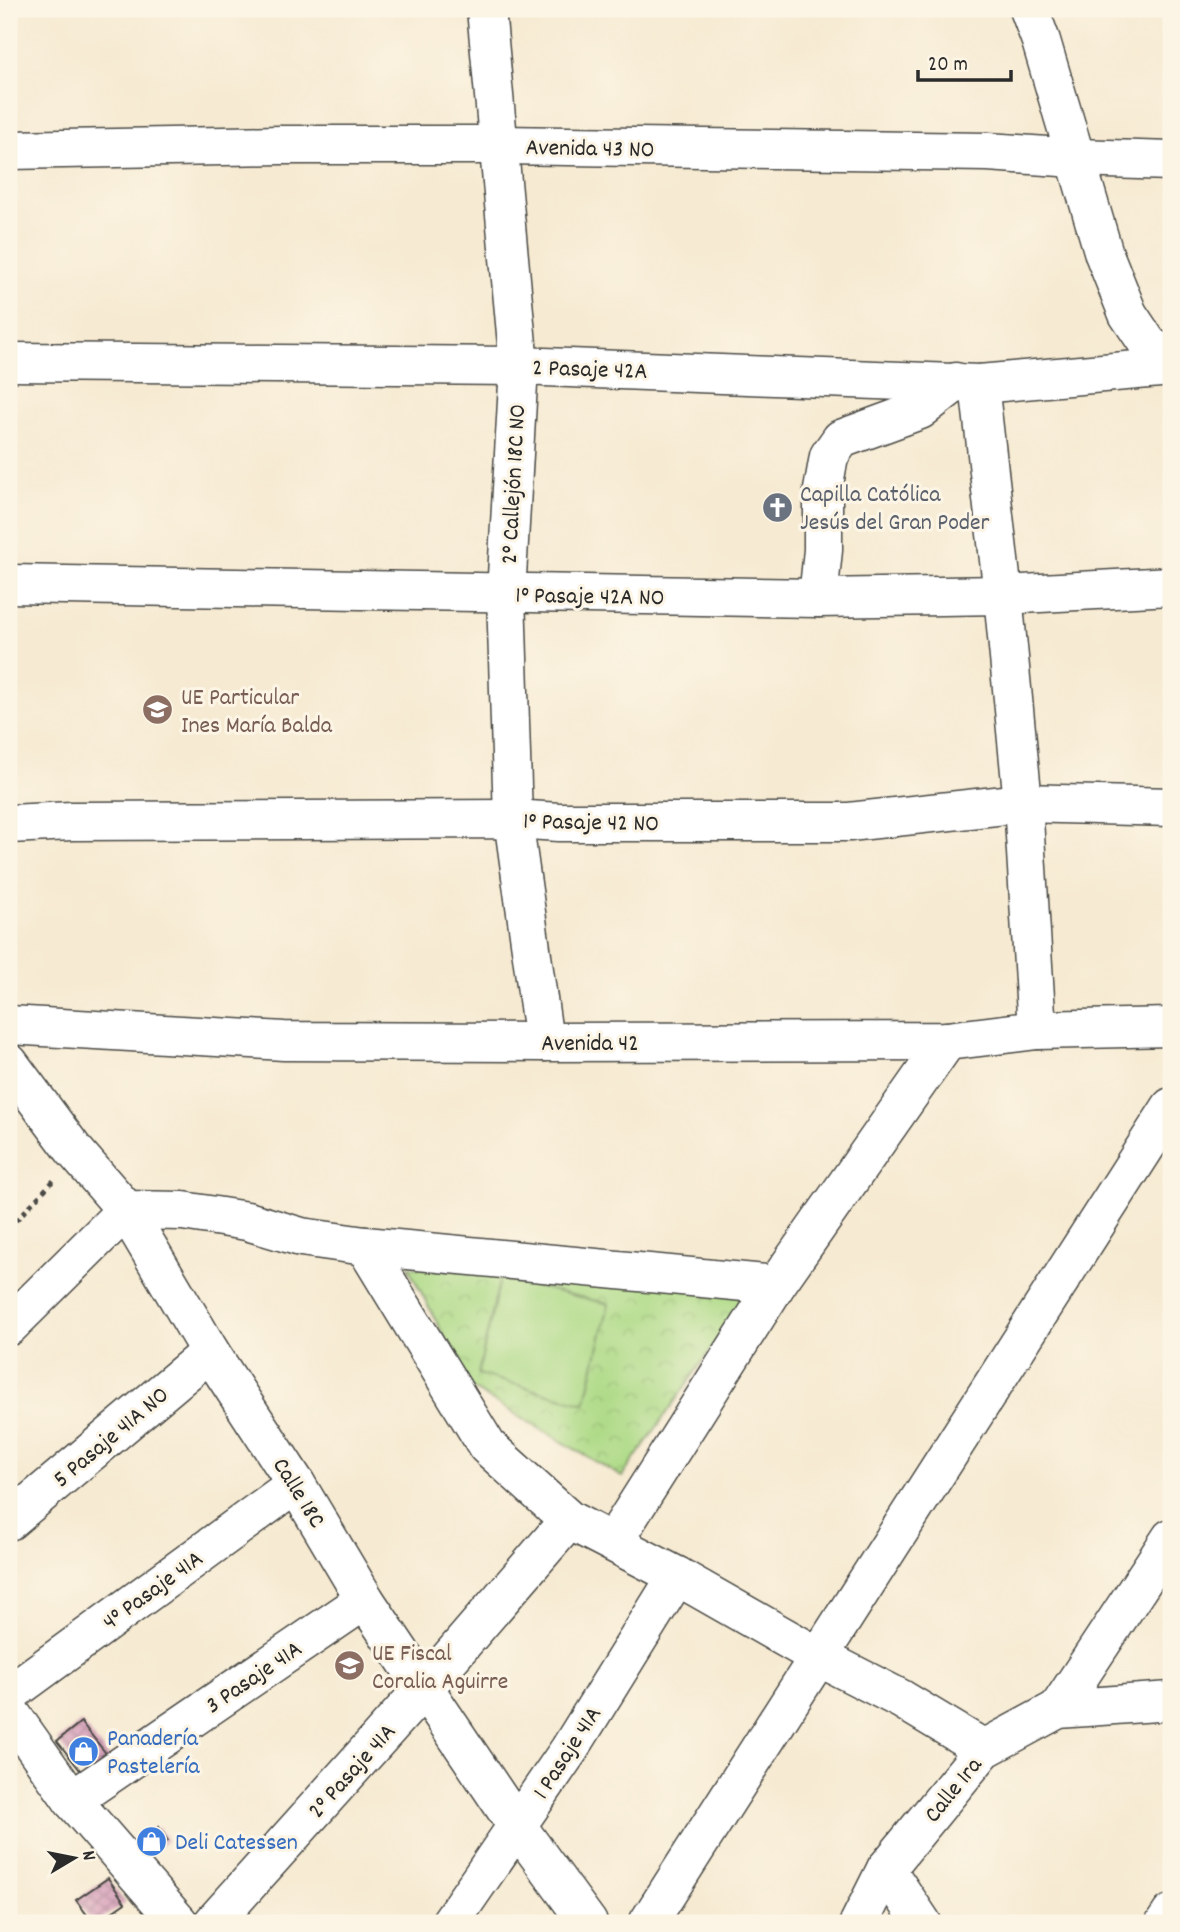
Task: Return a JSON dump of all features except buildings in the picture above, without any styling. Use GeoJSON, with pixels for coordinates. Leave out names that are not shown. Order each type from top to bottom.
{"type":"FeatureCollection","features":[{"type":"Feature","properties":{"kind":"street","name":"2° Callejón 18C NO"},"geometry":{"type":"LineString","coordinates":[[486,9],[519,366],[506,594],[513,819],[544,1042]]}},
{"type":"Feature","properties":{"kind":"street"},"geometry":{"type":"LineString","coordinates":[[1029,9],[1041,41],[1104,254],[1128,314],[1148,344],[1171,361]]}},
{"type":"Feature","properties":{"kind":"street","name":"Avenida 43 NO"},"geometry":{"type":"LineString","coordinates":[[9,150],[281,145],[498,145],[988,152],[1171,161]]}},
{"type":"Feature","properties":{"kind":"street","name":"2 Pasaje 42A"},"geometry":{"type":"LineString","coordinates":[[9,362],[519,366],[968,383],[1171,367]]}},
{"type":"Feature","properties":{"kind":"street"},"geometry":{"type":"LineString","coordinates":[[818,598],[823,550],[822,490],[829,456],[841,439],[920,410],[968,383],[1003,595],[1023,803],[1037,1030]]}},
{"type":"Feature","properties":{"kind":"street","name":"1° Pasaje 42A NO"},"geometry":{"type":"LineString","coordinates":[[9,584],[818,598],[1003,595],[1171,586]]}},
{"type":"Feature","properties":{"kind":"street","name":"1° Pasaje 42 NO"},"geometry":{"type":"LineString","coordinates":[[9,824],[86,821],[513,819],[559,822],[849,822],[1023,803],[1171,807]]}},
{"type":"Feature","properties":{"kind":"street","name":"Avenida 42"},"geometry":{"type":"LineString","coordinates":[[9,1025],[284,1041],[544,1042],[947,1041],[1037,1030],[1171,1027]]}},
{"type":"Feature","properties":{"kind":"street"},"geometry":{"type":"LineString","coordinates":[[613,1542],[776,1285],[947,1041]]}},
{"type":"Feature","properties":{"kind":"street","name":"Calle 18C"},"geometry":{"type":"LineString","coordinates":[[9,1063],[73,1149],[126,1210],[210,1352],[296,1484],[365,1600],[517,1826],[588,1923]]}},
{"type":"Feature","properties":{"kind":"street"},"geometry":{"type":"LineString","coordinates":[[648,1923],[1171,1107]]}},
{"type":"Feature","properties":{"kind":"street"},"geometry":{"type":"LineString","coordinates":[[9,1326],[126,1210],[196,1213],[247,1221],[301,1237],[365,1246],[776,1285]]}},
{"type":"Feature","properties":{"kind":"street"},"geometry":{"type":"LineString","coordinates":[[365,1246],[487,1446],[569,1520],[901,1699],[984,1749]]}},
{"type":"Feature","properties":{"kind":"street","name":"5 Pasaje 41A NO"},"geometry":{"type":"LineString","coordinates":[[9,1521],[210,1352]]}},
{"type":"Feature","properties":{"kind":"street","name":"4° Pasaje 41A"},"geometry":{"type":"LineString","coordinates":[[9,1694],[296,1484]]}},
{"type":"Feature","properties":{"kind":"street","name":"2° Pasaje 41A"},"geometry":{"type":"LineString","coordinates":[[214,1923],[425,1687],[569,1520]]}},
{"type":"Feature","properties":{"kind":"street"},"geometry":{"type":"LineString","coordinates":[[1058,1709],[1171,1538]]}},
{"type":"Feature","properties":{"kind":"street","name":"1 Pasaje 41A"},"geometry":{"type":"LineString","coordinates":[[450,1923],[569,1750],[677,1576]]}},
{"type":"Feature","properties":{"kind":"street","name":"3 Pasaje 41A"},"geometry":{"type":"LineString","coordinates":[[72,1800],[365,1600]]}},
{"type":"Feature","properties":{"kind":"street","name":"Calle 1ra"},"geometry":{"type":"LineString","coordinates":[[859,1923],[886,1869],[984,1749],[1058,1709],[1171,1702]]}},
{"type":"Feature","properties":{"kind":"street"},"geometry":{"type":"LineString","coordinates":[[9,1711],[72,1800],[179,1923]]}},
{"type":"Feature","properties":{"kind":"street"},"geometry":{"type":"LineString","coordinates":[[886,1869],[922,1923]]}},
{"type":"Feature","properties":{"kind":"street"},"geometry":{"type":"LineString","coordinates":[[1165,1923],[1171,1914]]}},
{"type":"Feature","properties":{"kind":"path"},"geometry":{"type":"LineString","coordinates":[[9,1228],[56,1178]]}},
{"type":"Feature","properties":{"kind":"green space"},"geometry":{"type":"Polygon","coordinates":[[[408,1267],[738,1289],[744,1302],[622,1477],[471,1388],[408,1267]]]}},
{"type":"Feature","properties":{"kind":"green space"},"geometry":{"type":"Polygon","coordinates":[[[500,1278],[609,1304],[585,1404],[478,1374],[500,1278]]]}},
{"type":"Feature","properties":{"kind":"place","name":"Capilla Católica Jesús del Gran Poder"},"geometry":{"type":"Point","coordinates":[777,507]}},
{"type":"Feature","properties":{"kind":"place","name":"UE Particular Ines María Balda"},"geometry":{"type":"Point","coordinates":[158,710]}},
{"type":"Feature","properties":{"kind":"place","name":"UE Fiscal Coralia Aguirre"},"geometry":{"type":"Point","coordinates":[349,1666]}},
{"type":"Feature","properties":{"kind":"place","name":"Panadería Pastelería"},"geometry":{"type":"Point","coordinates":[84,1751]}},
{"type":"Feature","properties":{"kind":"place","name":"Deli Catessen"},"geometry":{"type":"Point","coordinates":[152,1841]}}]}
